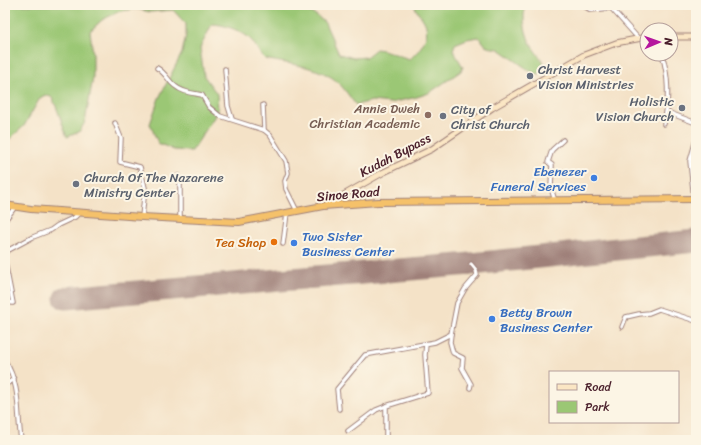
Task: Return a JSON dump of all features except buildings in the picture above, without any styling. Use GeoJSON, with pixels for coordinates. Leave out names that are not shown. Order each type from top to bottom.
{"type":"FeatureCollection","features":[{"type":"Feature","properties":{"kind":"highway","name":"Sinoe Road"},"geometry":{"type":"LineString","coordinates":[[5,205],[142,217],[239,222],[323,206],[364,202],[426,200],[555,201],[695,199]]}},
{"type":"Feature","properties":{"kind":"street"},"geometry":{"type":"LineString","coordinates":[[582,5],[591,10],[611,8],[638,38]]}},
{"type":"Feature","properties":{"kind":"street"},"geometry":{"type":"LineString","coordinates":[[679,37],[694,37],[696,44]]}},
{"type":"Feature","properties":{"kind":"street","name":"Kudah Bypass"},"geometry":{"type":"LineString","coordinates":[[323,206],[384,172],[432,149],[492,108],[584,55],[616,43],[638,38]]}},
{"type":"Feature","properties":{"kind":"street"},"geometry":{"type":"LineString","coordinates":[[664,62],[669,102],[664,124]]}},
{"type":"Feature","properties":{"kind":"street"},"geometry":{"type":"LineString","coordinates":[[157,68],[163,71],[176,87],[191,94],[202,95],[209,107],[216,114],[225,119],[232,119],[264,130],[279,149],[286,161],[288,173],[285,181],[286,189],[297,211]]}},
{"type":"Feature","properties":{"kind":"street"},"geometry":{"type":"LineString","coordinates":[[225,69],[228,106],[232,119]]}},
{"type":"Feature","properties":{"kind":"street"},"geometry":{"type":"LineString","coordinates":[[263,105],[264,130]]}},
{"type":"Feature","properties":{"kind":"street"},"geometry":{"type":"LineString","coordinates":[[667,112],[696,123]]}},
{"type":"Feature","properties":{"kind":"street"},"geometry":{"type":"LineString","coordinates":[[116,123],[121,138],[120,162],[140,167],[145,188],[142,217]]}},
{"type":"Feature","properties":{"kind":"street"},"geometry":{"type":"LineString","coordinates":[[555,201],[551,188],[552,165],[548,162],[552,150],[563,140]]}},
{"type":"Feature","properties":{"kind":"street"},"geometry":{"type":"LineString","coordinates":[[695,199],[690,161],[696,140]]}},
{"type":"Feature","properties":{"kind":"street"},"geometry":{"type":"LineString","coordinates":[[178,176],[180,182],[180,219]]}},
{"type":"Feature","properties":{"kind":"street"},"geometry":{"type":"LineString","coordinates":[[5,220],[15,207]]}},
{"type":"Feature","properties":{"kind":"street"},"geometry":{"type":"LineString","coordinates":[[5,252],[75,218],[79,212]]}},
{"type":"Feature","properties":{"kind":"street"},"geometry":{"type":"LineString","coordinates":[[283,244],[287,213]]}},
{"type":"Feature","properties":{"kind":"street"},"geometry":{"type":"LineString","coordinates":[[5,262],[13,303],[5,302]]}},
{"type":"Feature","properties":{"kind":"street"},"geometry":{"type":"LineString","coordinates":[[470,388],[471,384],[462,368],[463,358],[453,353],[450,342],[457,303],[465,289],[476,275],[476,270],[471,264]]}},
{"type":"Feature","properties":{"kind":"street"},"geometry":{"type":"LineString","coordinates":[[622,327],[626,317],[649,313],[659,309],[696,321]]}},
{"type":"Feature","properties":{"kind":"street"},"geometry":{"type":"LineString","coordinates":[[338,409],[338,389],[365,355],[426,344],[447,338],[451,334]]}},
{"type":"Feature","properties":{"kind":"street"},"geometry":{"type":"LineString","coordinates":[[348,431],[376,410],[428,393],[425,355],[426,344]]}},
{"type":"Feature","properties":{"kind":"street"},"geometry":{"type":"LineString","coordinates":[[5,361],[14,379],[20,412],[21,440]]}},
{"type":"Feature","properties":{"kind":"street"},"geometry":{"type":"LineString","coordinates":[[5,385],[14,379]]}},
{"type":"Feature","properties":{"kind":"street"},"geometry":{"type":"LineString","coordinates":[[386,406],[386,440]]}},
{"type":"Feature","properties":{"kind":"green space"},"geometry":{"type":"Polygon","coordinates":[[[5,5],[294,5],[316,15],[325,23],[339,54],[354,58],[366,57],[376,49],[410,59],[421,47],[427,32],[424,21],[414,5],[526,5],[524,21],[526,33],[530,44],[545,67],[543,72],[538,74],[533,73],[499,49],[487,47],[479,37],[467,39],[455,44],[453,50],[463,67],[461,71],[429,93],[390,103],[372,101],[356,105],[342,86],[324,73],[307,67],[265,59],[252,41],[244,34],[222,25],[212,24],[200,48],[204,76],[217,94],[218,111],[192,151],[174,150],[158,143],[150,124],[159,98],[182,53],[186,35],[186,24],[173,10],[150,12],[137,9],[120,11],[102,20],[90,31],[93,54],[93,78],[85,122],[79,132],[67,137],[53,99],[45,95],[40,98],[24,126],[5,143],[5,5]]]}},
{"type":"Feature","properties":{"kind":"runway"},"geometry":{"type":"LineString","coordinates":[[65,298],[471,264],[696,241]]}},
{"type":"Feature","properties":{"kind":"place","name":"Christ Harvest Vision Ministries"},"geometry":{"type":"Point","coordinates":[530,76]}},
{"type":"Feature","properties":{"kind":"place","name":"Holistic Vision Church"},"geometry":{"type":"Point","coordinates":[682,108]}},
{"type":"Feature","properties":{"kind":"place","name":"Annie Dweh Christian Academic"},"geometry":{"type":"Point","coordinates":[428,115]}},
{"type":"Feature","properties":{"kind":"place","name":"City of Christ Church"},"geometry":{"type":"Point","coordinates":[443,116]}},
{"type":"Feature","properties":{"kind":"place","name":"Ebenezer Funeral Services"},"geometry":{"type":"Point","coordinates":[594,178]}},
{"type":"Feature","properties":{"kind":"place","name":"Church Of The Nazarene Ministry Center"},"geometry":{"type":"Point","coordinates":[76,184]}},
{"type":"Feature","properties":{"kind":"place","name":"Tea Shop"},"geometry":{"type":"Point","coordinates":[274,242]}},
{"type":"Feature","properties":{"kind":"place","name":"Two Sister Business Center"},"geometry":{"type":"Point","coordinates":[294,243]}},
{"type":"Feature","properties":{"kind":"place","name":"Betty Brown Business Center"},"geometry":{"type":"Point","coordinates":[492,319]}}]}
